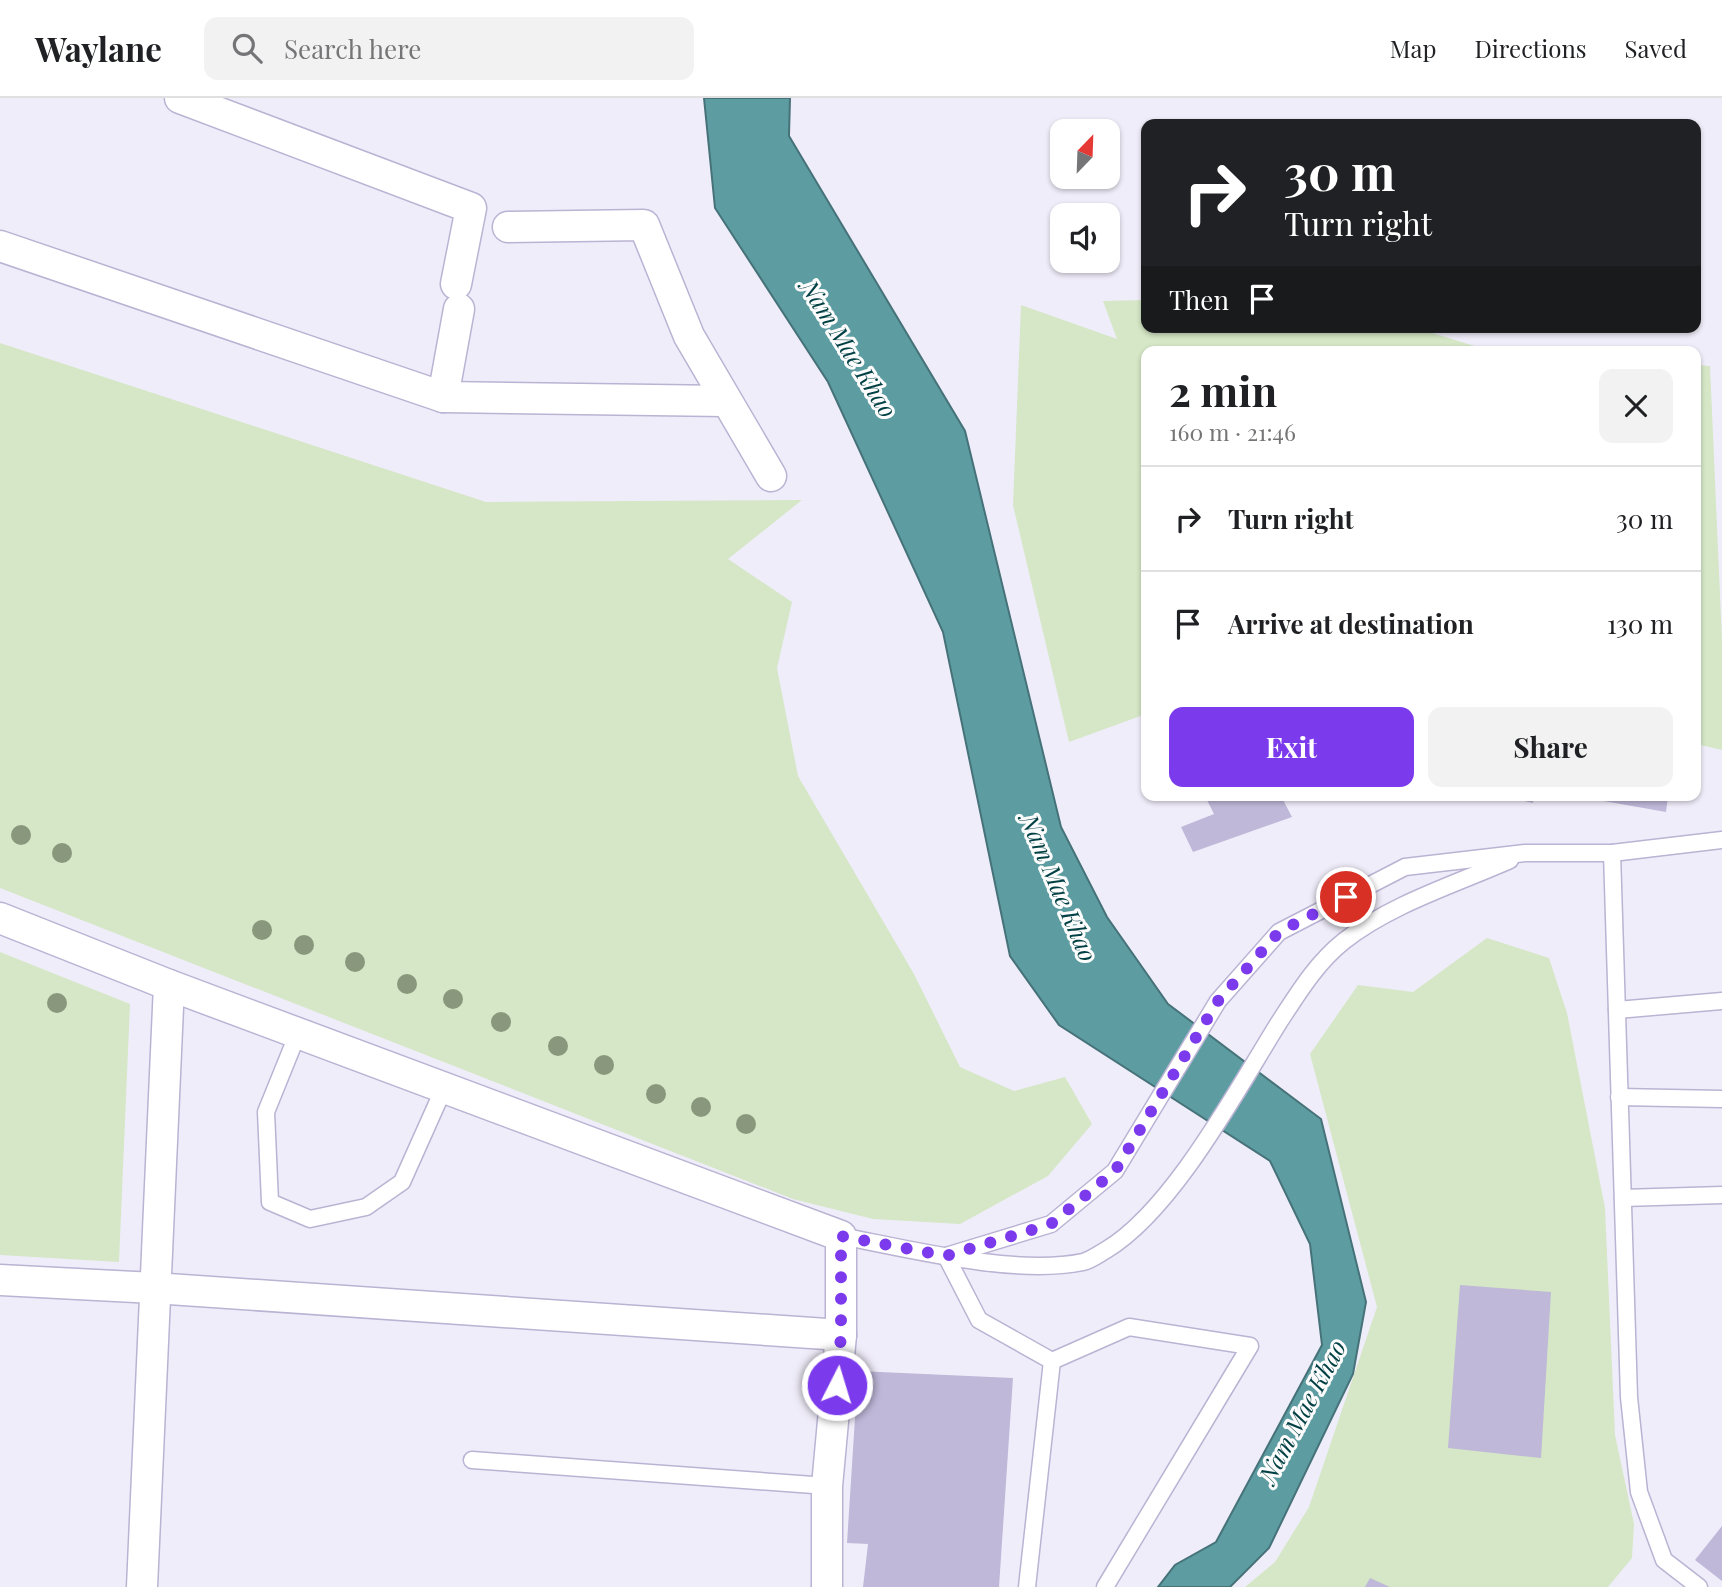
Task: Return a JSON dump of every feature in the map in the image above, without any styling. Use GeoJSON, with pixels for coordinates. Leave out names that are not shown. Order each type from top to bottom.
{"type":"FeatureCollection","features":[{"type":"Feature","properties":{"kind":"street"},"geometry":{"type":"LineString","coordinates":[[180,98],[471,208],[443,397]]}},
{"type":"Feature","properties":{"kind":"street"},"geometry":{"type":"LineString","coordinates":[[508,227],[644,225],[689,336],[771,476]]}},
{"type":"Feature","properties":{"kind":"street"},"geometry":{"type":"LineString","coordinates":[[0,246],[443,397],[725,401]]}},
{"type":"Feature","properties":{"kind":"street"},"geometry":{"type":"LineString","coordinates":[[0,918],[169,985],[841,1236],[841,1335],[827,1486],[827,1587]]}},
{"type":"Feature","properties":{"kind":"street"},"geometry":{"type":"LineString","coordinates":[[142,1587],[169,985]]}},
{"type":"Feature","properties":{"kind":"street"},"geometry":{"type":"LineString","coordinates":[[0,1280],[841,1335]]}},
{"type":"Feature","properties":{"kind":"lane"},"geometry":{"type":"LineString","coordinates":[[946,1256],[1051,1224],[1115,1171],[1218,1001],[1279,932],[1405,867],[1525,853],[1612,853],[1722,840]]}},
{"type":"Feature","properties":{"kind":"lane"},"geometry":{"type":"LineString","coordinates":[[841,1236],[946,1256],[1046,1266],[1086,1262],[1120,1242],[1146,1218],[1209,1135],[1306,981],[1343,941],[1390,913],[1525,853]]}},
{"type":"Feature","properties":{"kind":"lane"},"geometry":{"type":"LineString","coordinates":[[1612,853],[1629,1396],[1639,1492],[1664,1560],[1699,1587]]}},
{"type":"Feature","properties":{"kind":"lane"},"geometry":{"type":"LineString","coordinates":[[1616,1010],[1722,1001]]}},
{"type":"Feature","properties":{"kind":"lane"},"geometry":{"type":"LineString","coordinates":[[298,1033],[266,1112],[266,1166],[270,1202],[310,1219],[366,1207],[402,1182],[444,1088]]}},
{"type":"Feature","properties":{"kind":"lane"},"geometry":{"type":"LineString","coordinates":[[1619,1097],[1722,1099]]}},
{"type":"Feature","properties":{"kind":"lane"},"geometry":{"type":"LineString","coordinates":[[1623,1198],[1722,1195]]}},
{"type":"Feature","properties":{"kind":"lane"},"geometry":{"type":"LineString","coordinates":[[946,1256],[979,1320],[1052,1361]]}},
{"type":"Feature","properties":{"kind":"lane"},"geometry":{"type":"LineString","coordinates":[[1052,1361],[1129,1327],[1250,1346],[1105,1587]]}},
{"type":"Feature","properties":{"kind":"lane"},"geometry":{"type":"LineString","coordinates":[[1027,1587],[1052,1361]]}},
{"type":"Feature","properties":{"kind":"lane"},"geometry":{"type":"LineString","coordinates":[[472,1460],[827,1486]]}},
{"type":"Feature","properties":{"kind":"green space"},"geometry":{"type":"Polygon","coordinates":[[[1141,300],[1141,333],[1432,333],[1475,346],[1141,346],[1141,716],[1069,742],[1013,505],[1021,305],[1117,339],[1103,301],[1141,300]]]}},
{"type":"Feature","properties":{"kind":"green space"},"geometry":{"type":"Polygon","coordinates":[[[0,343],[486,502],[802,500],[728,559],[792,602],[777,668],[798,776],[914,974],[960,1067],[1014,1091],[1065,1077],[1092,1124],[1048,1176],[960,1224],[873,1219],[793,1199],[0,888],[0,343]]]}},
{"type":"Feature","properties":{"kind":"green space"},"geometry":{"type":"Polygon","coordinates":[[[1701,365],[1710,366],[1722,641],[1722,750],[1701,745],[1701,365]]]}},
{"type":"Feature","properties":{"kind":"green space"},"geometry":{"type":"Polygon","coordinates":[[[1487,938],[1549,958],[1567,1013],[1605,1208],[1615,1435],[1634,1524],[1632,1558],[1608,1587],[1245,1587],[1275,1562],[1309,1507],[1377,1307],[1310,1054],[1358,985],[1413,992],[1487,938]]]}},
{"type":"Feature","properties":{"kind":"green space"},"geometry":{"type":"Polygon","coordinates":[[[0,952],[130,1004],[119,1262],[0,1255],[0,952]]]}},
{"type":"Feature","properties":{"kind":"water","name":"Nam Mae Khao"},"geometry":{"type":"Polygon","coordinates":[[[704,98],[790,98],[789,136],[965,431],[1061,827],[1107,917],[1168,1004],[1321,1119],[1366,1302],[1353,1374],[1269,1548],[1230,1587],[1158,1587],[1175,1565],[1216,1542],[1322,1345],[1310,1244],[1270,1161],[1059,1025],[1010,956],[943,632],[828,382],[715,208],[704,98]]]}},
{"type":"Feature","properties":{"kind":"building"},"geometry":{"type":"Polygon","coordinates":[[[1208,801],[1284,801],[1292,817],[1193,852],[1181,827],[1214,814],[1208,801]]]}},
{"type":"Feature","properties":{"kind":"building"},"geometry":{"type":"Polygon","coordinates":[[[1604,801],[1667,801],[1666,812],[1604,801]]]}},
{"type":"Feature","properties":{"kind":"building"},"geometry":{"type":"Polygon","coordinates":[[[1460,1285],[1551,1292],[1541,1458],[1448,1448],[1460,1285]]]}},
{"type":"Feature","properties":{"kind":"building"},"geometry":{"type":"Polygon","coordinates":[[[858,1371],[1013,1378],[999,1587],[863,1587],[868,1544],[847,1543],[858,1371]]]}},
{"type":"Feature","properties":{"kind":"building"},"geometry":{"type":"Polygon","coordinates":[[[1722,1526],[1722,1581],[1695,1560],[1722,1526]]]}},
{"type":"Feature","properties":{"kind":"building"},"geometry":{"type":"Polygon","coordinates":[[[1370,1578],[1390,1587],[1365,1587],[1370,1578]]]}},
{"type":"Feature","properties":{"kind":"route"},"geometry":{"type":"LineString","coordinates":[[837,1385],[841,1335],[841,1236],[946,1256],[1051,1224],[1115,1171],[1218,1001],[1279,932],[1346,897]]}}]}
